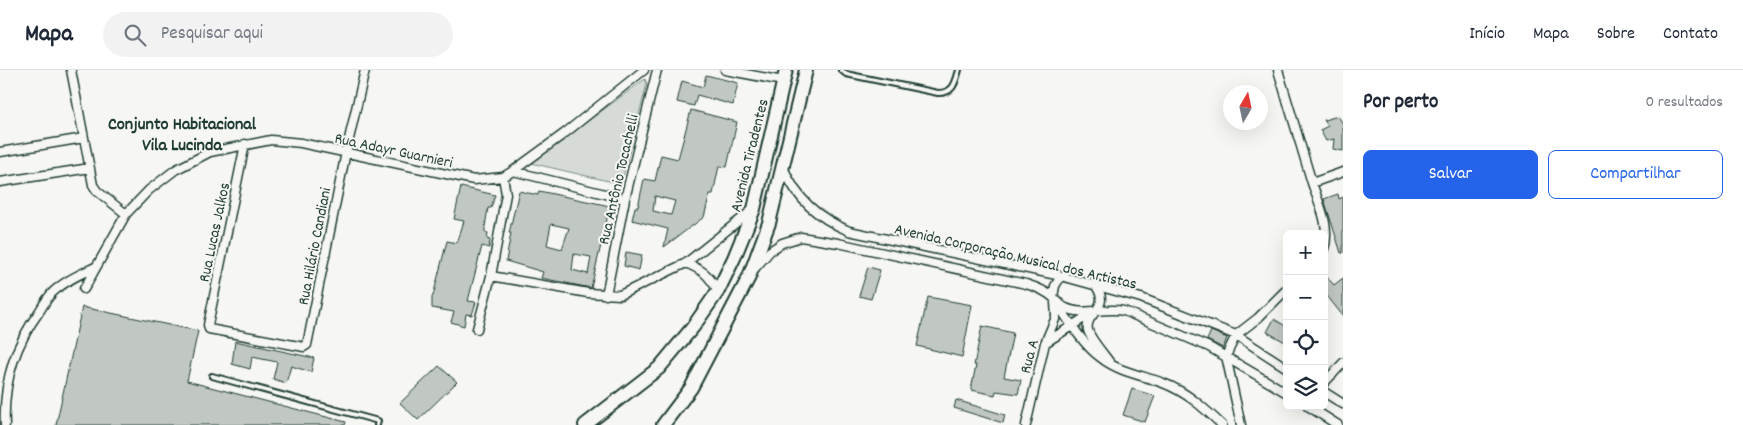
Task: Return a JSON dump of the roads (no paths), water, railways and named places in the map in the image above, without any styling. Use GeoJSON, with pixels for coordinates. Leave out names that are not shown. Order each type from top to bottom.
{"type":"FeatureCollection","features":[{"type":"Feature","properties":{"kind":"main road"},"geometry":{"type":"LineString","coordinates":[[663,425],[691,388],[748,278],[769,224],[806,70]]}},
{"type":"Feature","properties":{"kind":"main road","name":"Avenida Tiradentes"},"geometry":{"type":"LineString","coordinates":[[588,423],[659,368],[693,327],[718,291],[734,258],[754,208],[784,76]]}},
{"type":"Feature","properties":{"kind":"street"},"geometry":{"type":"LineString","coordinates":[[71,70],[93,185],[97,191],[126,214]]}},
{"type":"Feature","properties":{"kind":"street","name":"Rua Hilário Candiani"},"geometry":{"type":"LineString","coordinates":[[307,345],[346,152],[365,70]]}},
{"type":"Feature","properties":{"kind":"street","name":"Rua Adayr Guarnieri"},"geometry":{"type":"LineString","coordinates":[[84,289],[126,214],[149,190],[175,170],[210,152],[271,140],[301,143],[474,180],[503,176],[565,133],[644,70]]}},
{"type":"Feature","properties":{"kind":"street","name":"Rua Antônio Tocachelli"},"geometry":{"type":"LineString","coordinates":[[606,295],[625,199],[657,70]]}},
{"type":"Feature","properties":{"kind":"street"},"geometry":{"type":"LineString","coordinates":[[724,70],[784,76]]}},
{"type":"Feature","properties":{"kind":"street"},"geometry":{"type":"LineString","coordinates":[[1278,70],[1326,230]]}},
{"type":"Feature","properties":{"kind":"street"},"geometry":{"type":"LineString","coordinates":[[0,152],[84,138]]}},
{"type":"Feature","properties":{"kind":"street","name":"Rua Lucas Jalkos"},"geometry":{"type":"LineString","coordinates":[[245,144],[208,325],[210,329],[304,348],[307,345]]}},
{"type":"Feature","properties":{"kind":"street","name":"Avenida Corporação Musical dos Artistas"},"geometry":{"type":"LineString","coordinates":[[783,167],[789,181],[804,202],[824,219],[841,228],[1061,276],[1141,298],[1236,335],[1283,365]]}},
{"type":"Feature","properties":{"kind":"street"},"geometry":{"type":"LineString","coordinates":[[0,182],[90,168]]}},
{"type":"Feature","properties":{"kind":"street"},"geometry":{"type":"LineString","coordinates":[[513,170],[625,199]]}},
{"type":"Feature","properties":{"kind":"street"},"geometry":{"type":"LineString","coordinates":[[1312,183],[1343,172]]}},
{"type":"Feature","properties":{"kind":"street"},"geometry":{"type":"LineString","coordinates":[[477,328],[491,276],[506,194],[503,176]]}},
{"type":"Feature","properties":{"kind":"street"},"geometry":{"type":"LineString","coordinates":[[491,276],[606,295],[620,295],[686,263],[754,208]]}},
{"type":"Feature","properties":{"kind":"street"},"geometry":{"type":"LineString","coordinates":[[838,243],[841,228]]}},
{"type":"Feature","properties":{"kind":"street","name":"Avenida Corporação Musical dos Artistas"},"geometry":{"type":"LineString","coordinates":[[748,278],[770,251],[782,243],[802,237],[838,243],[1026,284],[1053,296],[1065,308],[1086,312],[1098,309],[1124,310],[1226,356],[1283,392]]}},
{"type":"Feature","properties":{"kind":"street"},"geometry":{"type":"LineString","coordinates":[[686,263],[703,270],[718,291]]}},
{"type":"Feature","properties":{"kind":"street"},"geometry":{"type":"LineString","coordinates":[[4,425],[4,408],[9,374],[20,342],[32,321],[52,293],[73,278],[95,267]]}},
{"type":"Feature","properties":{"kind":"street"},"geometry":{"type":"LineString","coordinates":[[1061,276],[1055,286],[1053,296],[1073,326],[1100,358],[1128,372],[1163,383],[1178,390],[1198,401],[1222,425]]}},
{"type":"Feature","properties":{"kind":"street"},"geometry":{"type":"LineString","coordinates":[[1095,285],[1100,296],[1098,309],[1088,321],[1088,330],[1110,363]]}},
{"type":"Feature","properties":{"kind":"street"},"geometry":{"type":"LineString","coordinates":[[1241,425],[1226,356],[1236,335],[1258,318],[1283,293]]}},
{"type":"Feature","properties":{"kind":"street","name":"Rua A"},"geometry":{"type":"LineString","coordinates":[[1026,425],[1045,343],[1056,316],[1053,296]]}},
{"type":"Feature","properties":{"kind":"street"},"geometry":{"type":"LineString","coordinates":[[1045,343],[1098,309]]}},
{"type":"Feature","properties":{"kind":"street"},"geometry":{"type":"LineString","coordinates":[[1328,379],[1343,364]]}},
{"type":"Feature","properties":{"kind":"street"},"geometry":{"type":"LineString","coordinates":[[1328,395],[1343,404]]}},
{"type":"Feature","properties":{"kind":"street"},"geometry":{"type":"LineString","coordinates":[[1314,410],[1338,425]]}},
{"type":"Feature","properties":{"kind":"lane"},"geometry":{"type":"LineString","coordinates":[[841,70],[846,74],[938,93],[952,90],[959,70]]}},
{"type":"Feature","properties":{"kind":"lane"},"geometry":{"type":"LineString","coordinates":[[212,376],[378,420],[377,425]]}},
{"type":"Feature","properties":{"kind":"district","name":"Conjunto Habitacional Vila Lucinda"},"geometry":{"type":"Point","coordinates":[182,133]}}]}
